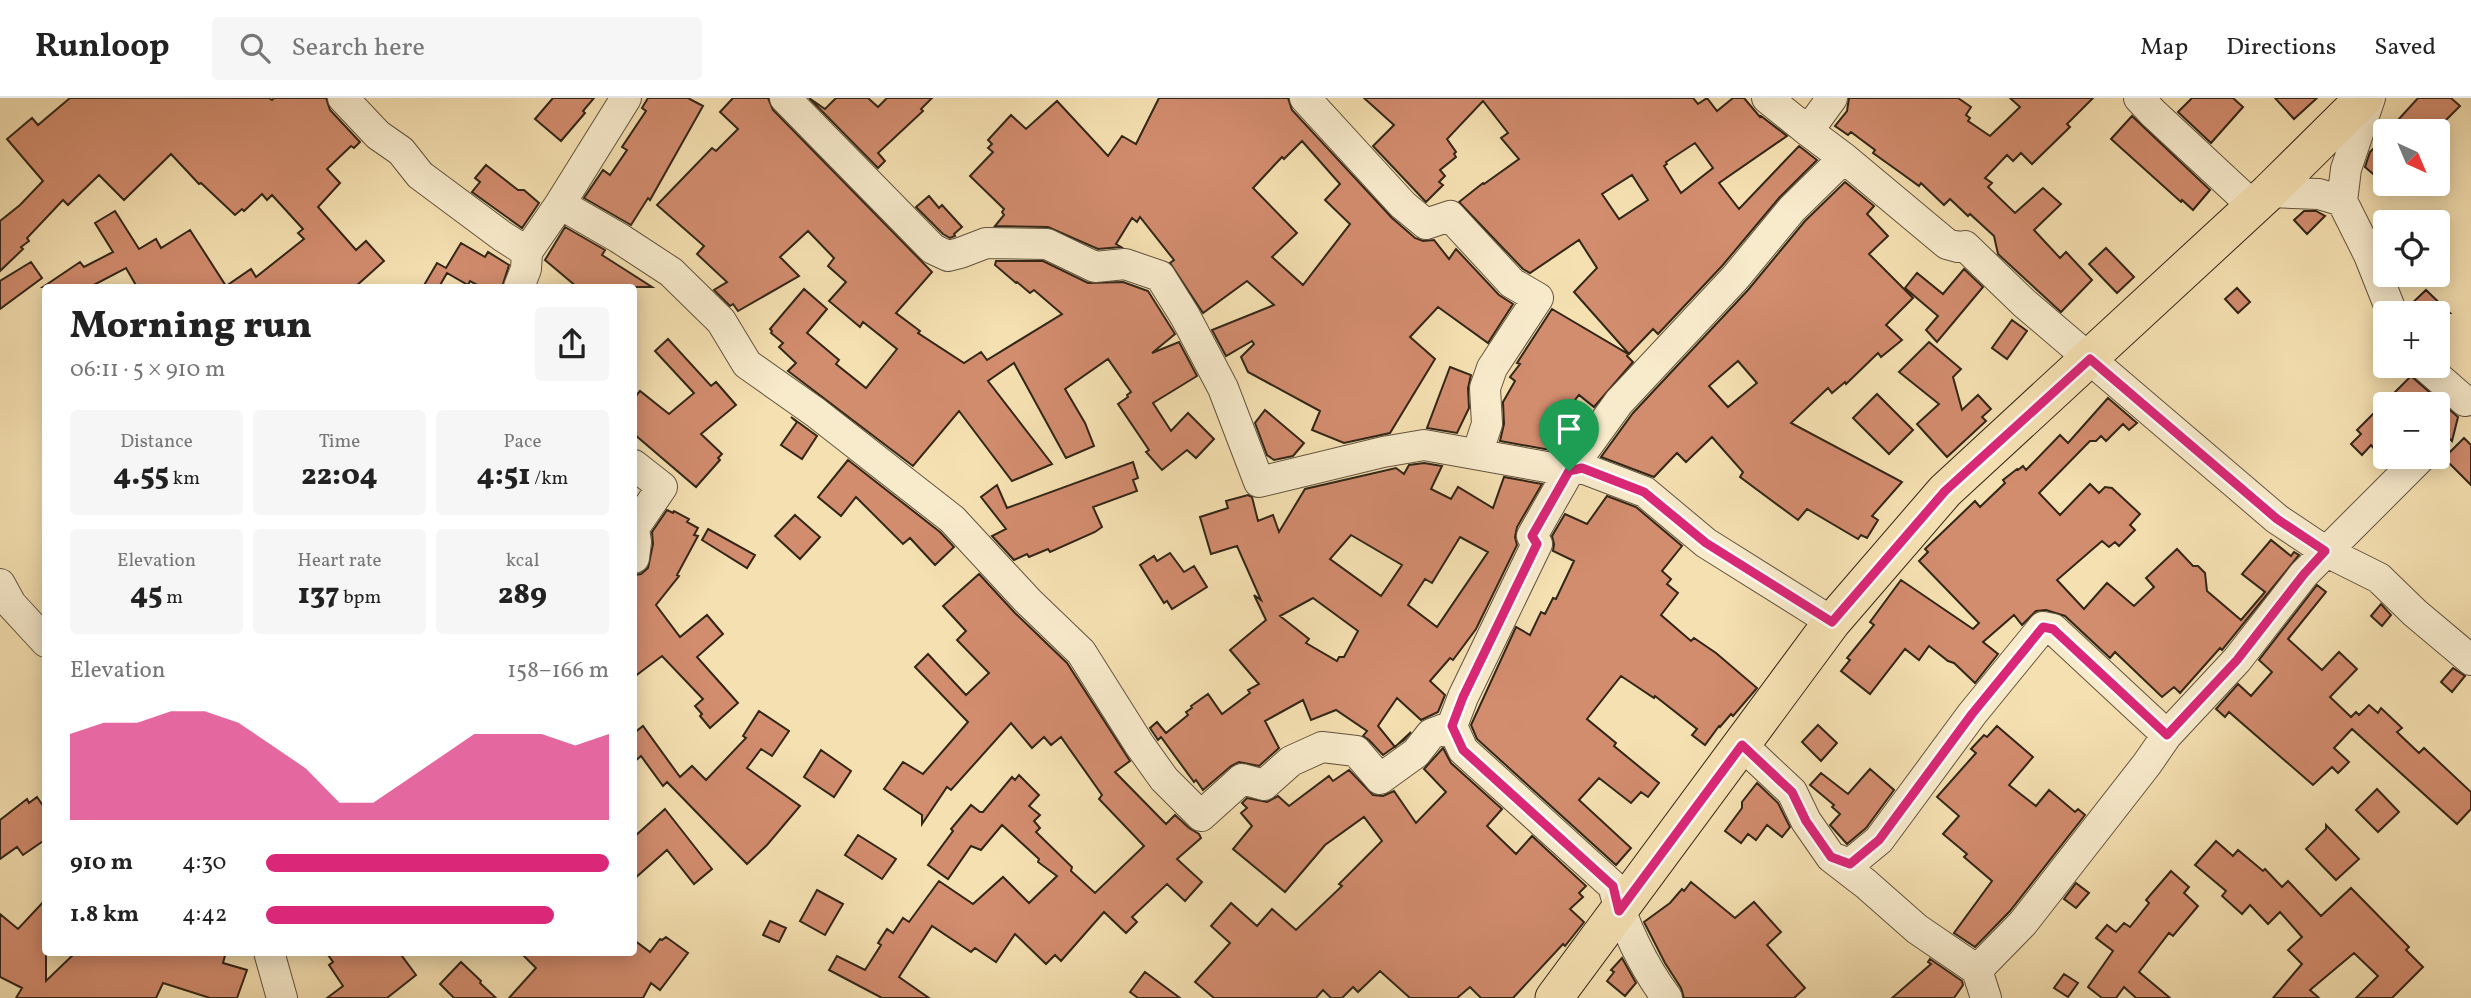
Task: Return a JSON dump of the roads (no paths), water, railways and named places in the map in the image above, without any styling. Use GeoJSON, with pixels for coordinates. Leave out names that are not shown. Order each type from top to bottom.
{"type":"FeatureCollection","features":[{"type":"Feature","properties":{"kind":"main road"},"geometry":{"type":"LineString","coordinates":[[1554,998],[1832,622],[1945,491],[2090,359],[2367,98]]}},
{"type":"Feature","properties":{"kind":"street"},"geometry":{"type":"LineString","coordinates":[[343,98],[378,135],[401,151],[420,175],[527,252]]}},
{"type":"Feature","properties":{"kind":"street"},"geometry":{"type":"LineString","coordinates":[[521,284],[526,269],[527,252],[561,204],[626,98]]}},
{"type":"Feature","properties":{"kind":"street"},"geometry":{"type":"LineString","coordinates":[[785,98],[933,248],[948,256],[986,243],[1047,244],[1095,267],[1125,264],[1160,276],[1185,316],[1223,388],[1259,482],[1383,452],[1424,445],[1569,471],[1582,468],[1644,492],[1706,543],[1832,622]]}},
{"type":"Feature","properties":{"kind":"street"},"geometry":{"type":"LineString","coordinates":[[1305,98],[1403,205],[1426,224],[1450,216],[1512,283],[1538,298],[1492,368],[1485,388],[1487,424],[1477,454]]}},
{"type":"Feature","properties":{"kind":"street"},"geometry":{"type":"LineString","coordinates":[[1768,98],[1947,244],[1965,246],[2024,303],[2277,519],[2325,551],[2379,578],[2414,613],[2471,660]]}},
{"type":"Feature","properties":{"kind":"street"},"geometry":{"type":"LineString","coordinates":[[1808,131],[1832,98]]}},
{"type":"Feature","properties":{"kind":"street"},"geometry":{"type":"LineString","coordinates":[[2139,98],[2153,113],[2261,199],[2319,194],[2342,201]]}},
{"type":"Feature","properties":{"kind":"street"},"geometry":{"type":"LineString","coordinates":[[2367,98],[2346,169],[2342,201],[2369,255],[2387,301]]}},
{"type":"Feature","properties":{"kind":"street"},"geometry":{"type":"LineString","coordinates":[[1667,998],[1619,911],[1613,886],[1463,750],[1452,726],[1463,697],[1537,544],[1532,536],[1569,471],[1619,401],[1735,278],[1792,209],[1844,158]]}},
{"type":"Feature","properties":{"kind":"street"},"geometry":{"type":"LineString","coordinates":[[561,204],[619,237],[671,272],[721,321],[747,364],[816,412],[952,519],[1028,601],[1081,652],[1164,779],[1201,816],[1242,779],[1264,785],[1291,761],[1322,747],[1356,751],[1380,779],[1416,753],[1431,734],[1452,726]]}},
{"type":"Feature","properties":{"kind":"street"},"geometry":{"type":"LineString","coordinates":[[2438,378],[2465,401]]}},
{"type":"Feature","properties":{"kind":"street"},"geometry":{"type":"LineString","coordinates":[[637,467],[662,487],[637,524]]}},
{"type":"Feature","properties":{"kind":"street"},"geometry":{"type":"LineString","coordinates":[[1742,745],[1792,792],[1806,821],[1831,857],[1981,984],[2023,923],[2167,735],[2237,660],[2304,574],[2409,469]]}},
{"type":"Feature","properties":{"kind":"street"},"geometry":{"type":"LineString","coordinates":[[0,584],[11,604],[42,638]]}},
{"type":"Feature","properties":{"kind":"street"},"geometry":{"type":"LineString","coordinates":[[1831,857],[1850,864],[1879,840],[1972,714],[2043,627],[2053,629],[2167,735]]}},
{"type":"Feature","properties":{"kind":"street"},"geometry":{"type":"LineString","coordinates":[[270,956],[282,998]]}}]}
